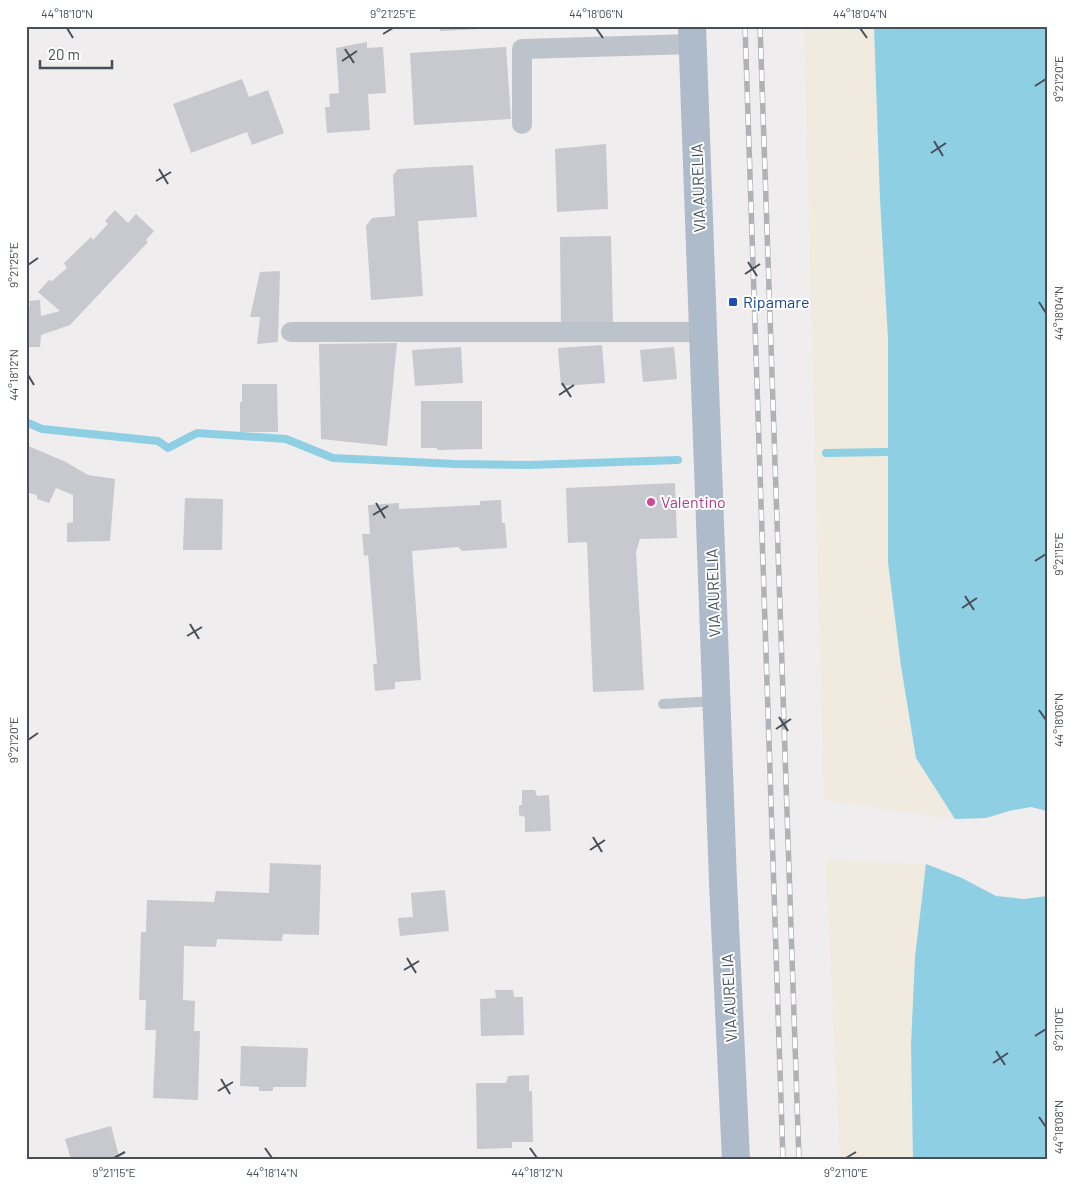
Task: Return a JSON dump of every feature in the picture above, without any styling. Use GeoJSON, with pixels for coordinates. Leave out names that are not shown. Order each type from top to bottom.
{"type":"FeatureCollection","features":[{"type":"Feature","properties":{"kind":"main road","name":"VIA AURELIA"},"geometry":{"type":"LineString","coordinates":[[692,35],[723,882],[736,1160]]}},
{"type":"Feature","properties":{"kind":"street"},"geometry":{"type":"LineString","coordinates":[[522,124],[522,49],[692,35]]}},
{"type":"Feature","properties":{"kind":"street"},"geometry":{"type":"LineString","coordinates":[[291,332],[704,332]]}},
{"type":"Feature","properties":{"kind":"lane"},"geometry":{"type":"LineString","coordinates":[[663,704],[717,701]]}},
{"type":"Feature","properties":{"kind":"sand"},"geometry":{"type":"Polygon","coordinates":[[[804,26],[874,26],[880,199],[888,339],[888,562],[901,666],[916,758],[955,819],[824,800],[804,26]]]}},
{"type":"Feature","properties":{"kind":"sand"},"geometry":{"type":"Polygon","coordinates":[[[826,861],[926,864],[911,1045],[913,1160],[840,1160],[826,861]]]}},
{"type":"Feature","properties":{"kind":"water"},"geometry":{"type":"Polygon","coordinates":[[[874,26],[1047,26],[1047,811],[1031,807],[986,818],[955,819],[916,758],[901,666],[888,562],[888,339],[880,199],[874,26]]]}},
{"type":"Feature","properties":{"kind":"water"},"geometry":{"type":"Polygon","coordinates":[[[926,864],[962,878],[996,896],[1024,899],[1047,896],[1047,1160],[913,1160],[911,1045],[915,957],[926,864]]]}},
{"type":"Feature","properties":{"kind":"building"},"geometry":{"type":"Polygon","coordinates":[[[440,26],[500,26],[500,28],[440,31],[440,26]]]}},
{"type":"Feature","properties":{"kind":"building"},"geometry":{"type":"Polygon","coordinates":[[[367,42],[367,48],[383,47],[386,93],[368,94],[370,130],[327,133],[325,107],[330,107],[329,94],[339,93],[336,48],[367,42]]]}},
{"type":"Feature","properties":{"kind":"building"},"geometry":{"type":"Polygon","coordinates":[[[506,47],[511,119],[414,125],[410,53],[506,47]]]}},
{"type":"Feature","properties":{"kind":"building"},"geometry":{"type":"Polygon","coordinates":[[[242,79],[249,97],[268,90],[284,133],[252,145],[247,132],[191,153],[173,104],[242,79]]]}},
{"type":"Feature","properties":{"kind":"building"},"geometry":{"type":"Polygon","coordinates":[[[606,144],[608,209],[557,212],[555,149],[606,144]]]}},
{"type":"Feature","properties":{"kind":"building"},"geometry":{"type":"Polygon","coordinates":[[[473,165],[477,217],[418,221],[423,296],[371,300],[366,226],[372,218],[395,216],[393,175],[398,169],[473,165]]]}},
{"type":"Feature","properties":{"kind":"building"},"geometry":{"type":"Polygon","coordinates":[[[115,210],[128,223],[136,214],[154,231],[146,240],[148,242],[70,325],[41,335],[40,347],[26,347],[26,306],[30,306],[29,301],[40,300],[41,316],[60,311],[38,292],[49,280],[52,281],[67,268],[64,263],[91,237],[93,240],[108,224],[105,221],[115,210]]]}},
{"type":"Feature","properties":{"kind":"building"},"geometry":{"type":"Polygon","coordinates":[[[611,236],[613,324],[561,324],[560,237],[611,236]]]}},
{"type":"Feature","properties":{"kind":"building"},"geometry":{"type":"Polygon","coordinates":[[[280,271],[278,342],[257,344],[260,317],[250,317],[260,272],[280,271]]]}},
{"type":"Feature","properties":{"kind":"building"},"geometry":{"type":"Polygon","coordinates":[[[397,343],[387,446],[321,439],[319,344],[397,343]]]}},
{"type":"Feature","properties":{"kind":"building"},"geometry":{"type":"Polygon","coordinates":[[[602,345],[605,383],[561,386],[558,348],[602,345]]]}},
{"type":"Feature","properties":{"kind":"building"},"geometry":{"type":"Polygon","coordinates":[[[461,347],[463,383],[415,386],[412,350],[461,347]]]}},
{"type":"Feature","properties":{"kind":"building"},"geometry":{"type":"Polygon","coordinates":[[[674,347],[677,379],[643,382],[640,350],[674,347]]]}},
{"type":"Feature","properties":{"kind":"building"},"geometry":{"type":"Polygon","coordinates":[[[242,384],[277,384],[278,432],[240,432],[242,384]]]}},
{"type":"Feature","properties":{"kind":"building"},"geometry":{"type":"Polygon","coordinates":[[[421,401],[482,401],[482,449],[437,450],[437,448],[421,448],[421,401]]]}},
{"type":"Feature","properties":{"kind":"building"},"geometry":{"type":"Polygon","coordinates":[[[26,445],[66,462],[88,475],[115,479],[110,541],[67,542],[67,523],[73,522],[73,495],[56,488],[49,503],[37,499],[37,495],[26,492],[26,445]]]}},
{"type":"Feature","properties":{"kind":"building"},"geometry":{"type":"Polygon","coordinates":[[[675,483],[677,538],[640,539],[636,552],[644,690],[593,692],[587,542],[568,543],[566,488],[675,483]]]}},
{"type":"Feature","properties":{"kind":"building"},"geometry":{"type":"Polygon","coordinates":[[[185,498],[223,499],[222,550],[183,550],[185,498]]]}},
{"type":"Feature","properties":{"kind":"building"},"geometry":{"type":"Polygon","coordinates":[[[501,500],[502,523],[505,523],[507,548],[462,551],[458,547],[412,551],[421,680],[395,682],[395,689],[375,691],[373,664],[377,664],[368,555],[364,556],[362,534],[370,534],[368,505],[399,503],[399,509],[480,505],[480,501],[501,500]]]}},
{"type":"Feature","properties":{"kind":"building"},"geometry":{"type":"Polygon","coordinates":[[[522,790],[535,790],[537,796],[549,795],[551,831],[525,832],[525,817],[519,815],[519,805],[522,805],[522,790]]]}},
{"type":"Feature","properties":{"kind":"building"},"geometry":{"type":"Polygon","coordinates":[[[270,863],[321,865],[319,935],[283,934],[282,941],[217,939],[216,947],[184,946],[183,1000],[195,1001],[194,1031],[200,1031],[198,1100],[153,1098],[156,1030],[145,1030],[146,1000],[139,1000],[141,932],[146,932],[147,900],[214,902],[216,891],[269,893],[270,863]]]}},
{"type":"Feature","properties":{"kind":"building"},"geometry":{"type":"Polygon","coordinates":[[[445,890],[449,931],[400,936],[398,918],[413,917],[411,893],[445,890]]]}},
{"type":"Feature","properties":{"kind":"building"},"geometry":{"type":"Polygon","coordinates":[[[495,990],[513,990],[514,997],[523,997],[524,1035],[481,1036],[480,999],[496,998],[495,990]]]}},
{"type":"Feature","properties":{"kind":"building"},"geometry":{"type":"Polygon","coordinates":[[[241,1046],[308,1048],[306,1087],[273,1087],[273,1091],[259,1091],[259,1087],[240,1086],[241,1046]]]}},
{"type":"Feature","properties":{"kind":"building"},"geometry":{"type":"Polygon","coordinates":[[[529,1075],[529,1091],[532,1091],[533,1142],[512,1142],[512,1148],[477,1149],[476,1083],[506,1083],[508,1076],[529,1075]]]}},
{"type":"Feature","properties":{"kind":"building"},"geometry":{"type":"Polygon","coordinates":[[[111,1126],[120,1160],[71,1160],[65,1139],[111,1126]]]}},
{"type":"Feature","properties":{"kind":"waterway"},"geometry":{"type":"LineString","coordinates":[[26,422],[42,429],[158,441],[168,448],[197,433],[286,439],[333,458],[455,464],[530,465],[678,460]]}},
{"type":"Feature","properties":{"kind":"waterway"},"geometry":{"type":"LineString","coordinates":[[826,453],[888,452]]}},
{"type":"Feature","properties":{"kind":"railway"},"geometry":{"type":"LineString","coordinates":[[745,26],[783,1160]]}},
{"type":"Feature","properties":{"kind":"railway"},"geometry":{"type":"LineString","coordinates":[[760,26],[799,1160]]}},
{"type":"Feature","properties":{"kind":"place","name":"Ripamare"},"geometry":{"type":"Point","coordinates":[733,302]}},
{"type":"Feature","properties":{"kind":"place","name":"Valentino"},"geometry":{"type":"Point","coordinates":[651,502]}}]}
